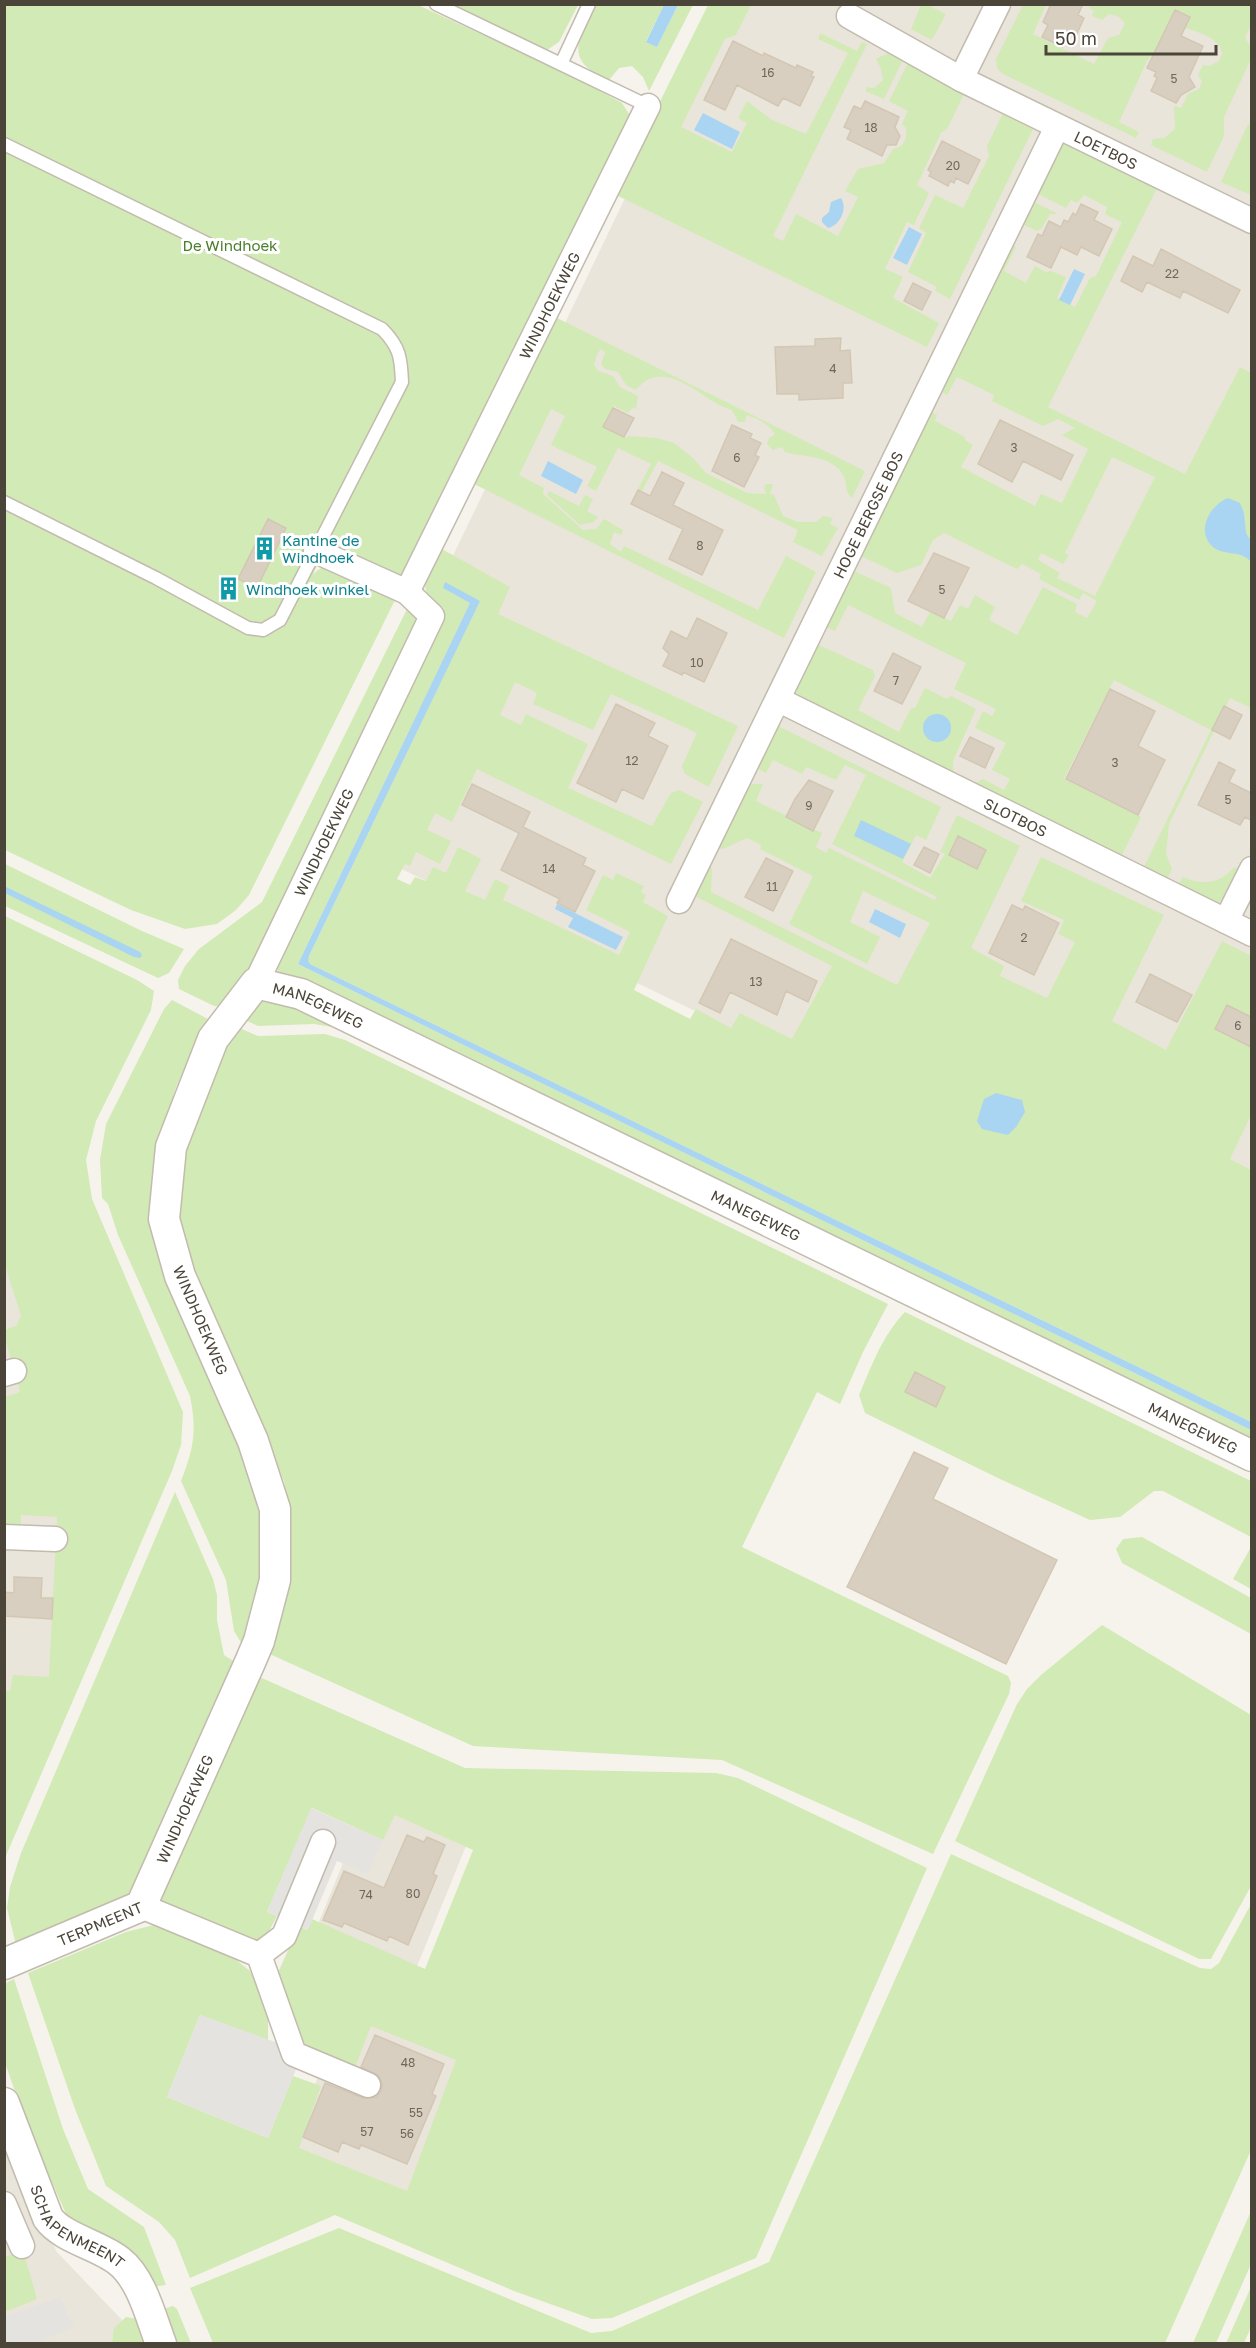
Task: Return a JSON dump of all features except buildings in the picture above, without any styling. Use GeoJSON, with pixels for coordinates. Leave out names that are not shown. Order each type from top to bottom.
{"type":"FeatureCollection","features":[{"type":"Feature","properties":{"kind":"street"},"geometry":{"type":"LineString","coordinates":[[961,79],[998,4]]}},
{"type":"Feature","properties":{"kind":"street","name":"LOETBOS"},"geometry":{"type":"LineString","coordinates":[[849,16],[961,79],[1251,221]]}},
{"type":"Feature","properties":{"kind":"street","name":"WINDHOEKWEG"},"geometry":{"type":"LineString","coordinates":[[407,592],[648,106]]}},
{"type":"Feature","properties":{"kind":"street","name":"HOGE BERGSE BOS"},"geometry":{"type":"LineString","coordinates":[[679,901],[1057,127]]}},
{"type":"Feature","properties":{"kind":"street","name":"WINDHOEKWEG"},"geometry":{"type":"LineString","coordinates":[[141,1906],[259,1641],[275,1580],[276,1509],[253,1441],[180,1276],[164,1219],[171,1148],[213,1039],[256,983],[432,616],[407,592],[316,551]]}},
{"type":"Feature","properties":{"kind":"street","name":"SLOTBOS"},"geometry":{"type":"LineString","coordinates":[[779,700],[1251,934]]}},
{"type":"Feature","properties":{"kind":"street"},"geometry":{"type":"LineString","coordinates":[[1226,921],[1251,869]]}},
{"type":"Feature","properties":{"kind":"street","name":"MANEGEWEG"},"geometry":{"type":"LineString","coordinates":[[256,983],[301,994],[1251,1456]]}},
{"type":"Feature","properties":{"kind":"street"},"geometry":{"type":"LineString","coordinates":[[4,1537],[55,1539]]}},
{"type":"Feature","properties":{"kind":"street"},"geometry":{"type":"LineString","coordinates":[[322,1842],[284,1936],[259,1955],[294,2054],[368,2085]]}},
{"type":"Feature","properties":{"kind":"street","name":"TERPMEENT"},"geometry":{"type":"LineString","coordinates":[[4,1964],[141,1906],[259,1955]]}},
{"type":"Feature","properties":{"kind":"street","name":"SCHAPENMEENT"},"geometry":{"type":"LineString","coordinates":[[4,2103],[48,2218],[54,2225],[121,2262],[138,2288],[161,2343]]}},
{"type":"Feature","properties":{"kind":"street"},"geometry":{"type":"LineString","coordinates":[[4,2204],[22,2246]]}},
{"type":"Feature","properties":{"kind":"lane","name":"WINDHOEKWEG"},"geometry":{"type":"LineString","coordinates":[[436,4],[648,106]]}},
{"type":"Feature","properties":{"kind":"lane"},"geometry":{"type":"LineString","coordinates":[[561,64],[589,4]]}},
{"type":"Feature","properties":{"kind":"lane"},"geometry":{"type":"LineString","coordinates":[[4,144],[382,330],[395,342],[401,360],[402,382],[280,620],[263,630],[248,628],[156,578],[4,502]]}},
{"type":"Feature","properties":{"kind":"shaded area"},"geometry":{"type":"Polygon","coordinates":[[[718,5],[1251,5],[1251,1280],[321,830],[718,5]]]}},
{"type":"Feature","properties":{"kind":"shaded area"},"geometry":{"type":"Polygon","coordinates":[[[5,1219],[71,1519],[66,1680],[5,1769],[5,1219]]]}},
{"type":"Feature","properties":{"kind":"shaded area"},"geometry":{"type":"Polygon","coordinates":[[[370,1797],[468,1841],[396,2018],[478,2053],[417,2201],[289,2148],[360,1974],[307,1951],[370,1797]]]}},
{"type":"Feature","properties":{"kind":"shaded area"},"geometry":{"type":"Polygon","coordinates":[[[311,1808],[383,1840],[368,1874],[337,1861],[308,1930],[267,1912],[311,1808]]]}},
{"type":"Feature","properties":{"kind":"shaded area"},"geometry":{"type":"Polygon","coordinates":[[[200,2015],[303,2052],[268,2138],[167,2097],[200,2015]]]}},
{"type":"Feature","properties":{"kind":"shaded area"},"geometry":{"type":"Polygon","coordinates":[[[4,2116],[56,2251],[144,2343],[5,2343],[4,2116]]]}},
{"type":"Feature","properties":{"kind":"shaded area"},"geometry":{"type":"Polygon","coordinates":[[[60,2297],[74,2328],[33,2343],[7,2343],[5,2317],[60,2297]]]}},
{"type":"Feature","properties":{"kind":"green space","name":"De Windhoek"},"geometry":{"type":"Polygon","coordinates":[[[4,5],[418,5],[578,79],[622,103],[629,114],[628,128],[401,580],[335,546],[332,534],[313,574],[321,568],[331,567],[396,598],[249,895],[236,910],[217,924],[185,929],[131,910],[5,850],[4,5]]]}},
{"type":"Feature","properties":{"kind":"green space"},"geometry":{"type":"Polygon","coordinates":[[[449,5],[578,5],[559,42],[547,50],[539,49],[449,5]]]}},
{"type":"Feature","properties":{"kind":"green space"},"geometry":{"type":"Polygon","coordinates":[[[594,5],[664,5],[646,41],[657,47],[678,5],[693,5],[649,91],[643,77],[632,66],[619,68],[609,80],[594,73],[585,65],[578,48],[583,29],[594,5]]]}},
{"type":"Feature","properties":{"kind":"green space"},"geometry":{"type":"Polygon","coordinates":[[[708,5],[751,5],[736,35],[725,39],[681,127],[732,152],[747,123],[738,118],[747,101],[772,120],[806,134],[848,53],[818,39],[820,33],[857,51],[862,42],[867,44],[773,236],[783,241],[796,214],[838,236],[858,197],[845,191],[858,169],[884,163],[893,149],[904,142],[906,128],[902,124],[908,111],[889,101],[908,63],[966,90],[947,129],[941,133],[917,185],[929,193],[914,225],[907,222],[885,269],[903,277],[893,298],[939,323],[927,347],[614,194],[708,5]]]}},
{"type":"Feature","properties":{"kind":"green space"},"geometry":{"type":"Polygon","coordinates":[[[921,5],[927,5],[946,14],[932,40],[911,29],[921,5]]]}},
{"type":"Feature","properties":{"kind":"green space"},"geometry":{"type":"Polygon","coordinates":[[[1023,5],[1046,5],[1033,34],[1094,64],[1108,38],[1119,35],[1125,23],[1119,17],[1109,14],[1102,20],[1092,16],[1094,11],[1089,8],[1091,5],[1251,5],[1251,25],[1245,38],[1251,47],[1251,59],[1224,117],[1224,136],[1207,172],[1151,145],[1153,139],[1164,138],[1175,129],[1174,106],[1181,108],[1188,94],[1199,89],[1202,81],[1198,75],[1203,65],[1210,66],[1219,61],[1222,54],[1213,40],[1185,28],[1178,31],[1164,55],[1154,52],[1147,61],[1119,122],[1139,132],[1136,138],[1003,74],[997,68],[996,59],[1023,5]]]}},
{"type":"Feature","properties":{"kind":"green space"},"geometry":{"type":"Polygon","coordinates":[[[888,53],[903,60],[884,99],[865,91],[867,87],[874,88],[883,80],[876,59],[888,53]]]}},
{"type":"Feature","properties":{"kind":"green space"},"geometry":{"type":"Polygon","coordinates":[[[1005,109],[1035,125],[950,299],[935,291],[937,287],[908,272],[926,233],[919,228],[935,195],[963,208],[989,156],[987,146],[1005,109]]]}},
{"type":"Feature","properties":{"kind":"green space"},"geometry":{"type":"Polygon","coordinates":[[[1248,124],[1251,126],[1251,195],[1221,182],[1248,124]]]}},
{"type":"Feature","properties":{"kind":"green space"},"geometry":{"type":"Polygon","coordinates":[[[1071,139],[1160,182],[1048,407],[1185,474],[1240,367],[1251,373],[1251,708],[1230,698],[1169,824],[1166,854],[1172,869],[1166,882],[1142,871],[1211,730],[1114,680],[1064,779],[1141,817],[1120,859],[970,786],[983,779],[1004,790],[1010,779],[992,770],[1006,743],[975,728],[983,711],[992,716],[996,709],[954,689],[966,663],[848,605],[835,631],[826,627],[854,571],[891,588],[895,613],[922,627],[930,612],[951,621],[960,605],[968,609],[975,595],[995,607],[989,620],[1017,635],[1043,587],[1077,604],[1075,612],[1087,618],[1097,601],[1083,593],[1079,600],[1039,579],[1041,574],[1022,564],[1017,569],[944,533],[933,540],[921,565],[897,573],[861,556],[931,412],[937,415],[935,421],[965,437],[965,440],[973,445],[961,467],[1035,506],[1041,494],[1062,503],[1088,449],[1062,435],[1075,428],[1058,419],[1043,426],[992,401],[994,395],[957,377],[947,395],[940,391],[1010,245],[1016,247],[1004,271],[1026,283],[1035,266],[1046,272],[1051,271],[1066,277],[1057,298],[1075,307],[1090,278],[1096,276],[1122,222],[1105,214],[1107,207],[1084,195],[1077,203],[1071,200],[1066,208],[1036,193],[1062,143],[1071,139]],[[1112,457],[1065,553],[1069,555],[1063,564],[1041,553],[1038,560],[1060,573],[1057,578],[1095,596],[1155,477],[1112,457]]]}},
{"type":"Feature","properties":{"kind":"green space"},"geometry":{"type":"Polygon","coordinates":[[[1032,201],[1058,214],[1050,214],[1042,228],[1037,231],[1022,224],[1032,201]]]}},
{"type":"Feature","properties":{"kind":"green space"},"geometry":{"type":"Polygon","coordinates":[[[553,316],[865,471],[852,498],[848,493],[844,477],[833,464],[818,458],[785,452],[782,447],[773,450],[767,444],[769,438],[775,434],[763,422],[746,415],[745,422],[738,422],[732,410],[672,378],[660,377],[648,380],[636,390],[626,385],[618,372],[605,369],[601,364],[605,352],[601,349],[597,354],[594,365],[598,371],[613,376],[620,387],[638,396],[636,409],[632,408],[628,413],[614,406],[603,427],[626,438],[628,436],[657,438],[674,443],[693,458],[706,473],[747,493],[766,494],[764,488],[766,484],[773,484],[770,494],[774,495],[783,516],[798,522],[816,522],[823,516],[833,518],[830,524],[838,528],[822,556],[793,542],[798,530],[658,461],[642,491],[638,489],[651,464],[618,448],[596,491],[587,486],[597,467],[551,445],[565,416],[551,409],[519,475],[544,488],[543,494],[583,530],[596,529],[604,519],[623,530],[621,535],[614,532],[610,544],[621,552],[624,546],[758,610],[786,556],[816,572],[784,638],[472,483],[553,316]]]}},
{"type":"Feature","properties":{"kind":"green space"},"geometry":{"type":"Polygon","coordinates":[[[549,491],[579,506],[585,495],[593,499],[587,511],[598,517],[594,522],[580,525],[547,495],[549,491]]]}},
{"type":"Feature","properties":{"kind":"green space"},"geometry":{"type":"Polygon","coordinates":[[[440,548],[510,587],[498,614],[738,726],[709,787],[685,774],[682,766],[697,733],[611,694],[593,730],[533,704],[537,693],[515,682],[500,715],[521,725],[526,714],[588,744],[568,788],[652,826],[671,793],[679,790],[703,802],[671,864],[477,769],[452,822],[435,813],[427,830],[451,841],[440,864],[416,852],[410,866],[405,864],[397,879],[410,885],[415,877],[426,881],[433,867],[446,873],[458,847],[481,859],[465,891],[485,900],[495,879],[509,886],[503,900],[619,955],[630,932],[586,910],[603,875],[613,880],[616,873],[644,886],[641,892],[646,895],[643,902],[668,916],[634,990],[690,1019],[696,1009],[731,1028],[740,1013],[792,1039],[832,966],[691,894],[707,862],[712,869],[711,892],[897,985],[930,923],[863,891],[850,922],[880,937],[867,964],[789,924],[813,876],[760,849],[761,845],[747,838],[723,849],[716,847],[746,784],[763,784],[756,801],[822,833],[816,847],[826,853],[829,848],[935,900],[937,897],[832,844],[866,775],[845,765],[836,780],[806,767],[802,774],[773,760],[766,773],[756,768],[776,725],[941,807],[926,840],[916,835],[902,862],[930,878],[945,854],[940,852],[957,815],[1020,846],[971,948],[1004,966],[1000,976],[1047,998],[1075,942],[1058,934],[1064,920],[1021,901],[1041,857],[1164,915],[1112,1021],[1166,1050],[1222,941],[1251,956],[1251,1115],[1230,1159],[1251,1170],[1251,1422],[307,961],[480,601],[446,583],[443,588],[470,603],[298,964],[1251,1430],[1251,1445],[281,979],[274,962],[445,609],[433,600],[425,588],[426,576],[440,548]]]}},
{"type":"Feature","properties":{"kind":"green space"},"geometry":{"type":"Polygon","coordinates":[[[411,601],[418,613],[419,625],[260,957],[222,1006],[214,1006],[179,989],[178,980],[185,966],[199,949],[262,902],[411,601]]]}},
{"type":"Feature","properties":{"kind":"green space"},"geometry":{"type":"Polygon","coordinates":[[[817,644],[873,670],[875,676],[858,710],[899,732],[911,708],[915,708],[925,688],[947,699],[951,696],[976,709],[953,761],[954,778],[798,702],[799,680],[817,644]]]}},
{"type":"Feature","properties":{"kind":"green space"},"geometry":{"type":"Polygon","coordinates":[[[5,864],[184,949],[169,973],[158,978],[5,906],[5,864]]]}},
{"type":"Feature","properties":{"kind":"green space"},"geometry":{"type":"Polygon","coordinates":[[[1234,867],[1242,871],[1230,896],[1215,904],[1177,887],[1183,877],[1197,882],[1211,882],[1223,877],[1234,867]]]}},
{"type":"Feature","properties":{"kind":"green space"},"geometry":{"type":"Polygon","coordinates":[[[5,916],[137,980],[154,991],[151,1010],[96,1121],[86,1160],[92,1199],[183,1412],[181,1445],[172,1471],[5,1858],[5,1691],[10,1691],[13,1675],[49,1677],[57,1517],[21,1515],[21,1529],[5,1527],[5,1397],[20,1392],[5,1338],[5,1330],[16,1326],[21,1316],[4,1262],[5,916]]]}},
{"type":"Feature","properties":{"kind":"green space"},"geometry":{"type":"Polygon","coordinates":[[[262,998],[291,1003],[344,1029],[314,1024],[258,1026],[247,1021],[250,1008],[262,998]]]}},
{"type":"Feature","properties":{"kind":"green space"},"geometry":{"type":"Polygon","coordinates":[[[172,1000],[208,1019],[176,1087],[156,1167],[258,1485],[266,1540],[262,1581],[242,1644],[234,1631],[226,1580],[181,1481],[189,1459],[194,1430],[190,1396],[118,1235],[108,1204],[102,1198],[100,1160],[106,1124],[164,1009],[172,1000]]]}},
{"type":"Feature","properties":{"kind":"green space"},"geometry":{"type":"Polygon","coordinates":[[[235,1026],[258,1036],[325,1034],[345,1040],[888,1304],[840,1404],[817,1392],[742,1547],[1008,1676],[1011,1683],[1009,1694],[933,1854],[722,1760],[473,1746],[263,1651],[273,1638],[283,1614],[290,1582],[291,1521],[284,1481],[188,1264],[179,1223],[177,1180],[200,1102],[235,1026]]]}},
{"type":"Feature","properties":{"kind":"green space"},"geometry":{"type":"Polygon","coordinates":[[[905,1312],[1251,1481],[1251,1537],[1163,1491],[1154,1491],[1120,1517],[1090,1520],[865,1413],[859,1395],[884,1341],[905,1312]]]}},
{"type":"Feature","properties":{"kind":"green space"},"geometry":{"type":"Polygon","coordinates":[[[175,1492],[213,1579],[217,1595],[217,1620],[224,1655],[241,1666],[144,1904],[16,1945],[7,1908],[10,1887],[21,1853],[175,1492]]]}},
{"type":"Feature","properties":{"kind":"green space"},"geometry":{"type":"Polygon","coordinates":[[[1142,1537],[1251,1598],[1251,1634],[1122,1563],[1116,1549],[1123,1539],[1142,1537]]]}},
{"type":"Feature","properties":{"kind":"green space"},"geometry":{"type":"Polygon","coordinates":[[[1251,1547],[1252,1589],[1233,1579],[1251,1547]]]}},
{"type":"Feature","properties":{"kind":"green space"},"geometry":{"type":"Polygon","coordinates":[[[1102,1625],[1251,1715],[1251,1886],[1211,1959],[1199,1959],[955,1841],[1017,1704],[1027,1689],[1102,1625]]]}},
{"type":"Feature","properties":{"kind":"green space"},"geometry":{"type":"Polygon","coordinates":[[[255,1675],[465,1768],[716,1773],[738,1778],[927,1868],[756,2258],[612,2318],[592,2319],[514,2291],[335,2215],[190,2278],[175,2240],[159,2222],[106,2186],[75,2109],[28,1973],[126,1932],[154,1925],[199,1941],[235,1959],[250,1971],[268,2011],[268,2040],[200,2015],[167,2097],[268,2138],[293,2076],[321,2086],[299,2148],[407,2191],[456,2060],[371,2026],[354,2070],[306,2050],[276,1977],[299,1926],[307,1930],[312,1919],[425,1969],[473,1850],[395,1815],[383,1840],[312,1808],[267,1912],[277,1916],[266,1937],[257,1943],[161,1900],[255,1675]]]}},
{"type":"Feature","properties":{"kind":"green space"},"geometry":{"type":"Polygon","coordinates":[[[951,1854],[1200,1968],[1211,1969],[1219,1963],[1251,1904],[1251,2150],[1165,2343],[213,2343],[190,2288],[339,2228],[591,2333],[612,2331],[769,2262],[951,1854]]]}},
{"type":"Feature","properties":{"kind":"green space"},"geometry":{"type":"Polygon","coordinates":[[[14,1979],[63,2129],[88,2189],[144,2227],[166,2285],[151,2287],[136,2255],[67,2216],[29,2131],[5,2063],[4,1984],[14,1979]]]}},
{"type":"Feature","properties":{"kind":"green space"},"geometry":{"type":"Polygon","coordinates":[[[1251,2211],[1251,2264],[1216,2343],[1193,2343],[1251,2211]]]}},
{"type":"Feature","properties":{"kind":"green space"},"geometry":{"type":"Polygon","coordinates":[[[23,2250],[37,2299],[5,2312],[5,2257],[23,2250]]]}},
{"type":"Feature","properties":{"kind":"green space"},"geometry":{"type":"Polygon","coordinates":[[[1251,2287],[1251,2327],[1244,2343],[1226,2343],[1251,2287]]]}},
{"type":"Feature","properties":{"kind":"green space"},"geometry":{"type":"Polygon","coordinates":[[[173,2306],[177,2309],[191,2343],[174,2343],[160,2310],[173,2306]]]}},
{"type":"Feature","properties":{"kind":"green space"},"geometry":{"type":"Polygon","coordinates":[[[126,2317],[137,2319],[148,2344],[112,2344],[114,2328],[126,2317]]]}},
{"type":"Feature","properties":{"kind":"water"},"geometry":{"type":"Polygon","coordinates":[[[664,5],[678,5],[657,47],[646,42],[664,5]]]}},
{"type":"Feature","properties":{"kind":"water"},"geometry":{"type":"Polygon","coordinates":[[[703,113],[740,132],[732,149],[694,130],[703,113]]]}},
{"type":"Feature","properties":{"kind":"water"},"geometry":{"type":"Polygon","coordinates":[[[841,198],[844,207],[842,216],[836,224],[828,228],[822,222],[822,218],[829,212],[831,202],[841,198]]]}},
{"type":"Feature","properties":{"kind":"water"},"geometry":{"type":"Polygon","coordinates":[[[909,227],[922,234],[907,265],[893,258],[909,227]]]}},
{"type":"Feature","properties":{"kind":"water"},"geometry":{"type":"Polygon","coordinates":[[[1074,269],[1085,274],[1070,305],[1059,300],[1074,269]]]}},
{"type":"Feature","properties":{"kind":"water"},"geometry":{"type":"Polygon","coordinates":[[[548,461],[583,480],[576,494],[541,476],[548,461]]]}},
{"type":"Feature","properties":{"kind":"water"},"geometry":{"type":"Polygon","coordinates":[[[1228,498],[1240,503],[1244,513],[1246,533],[1251,541],[1251,562],[1243,556],[1217,550],[1205,534],[1205,526],[1211,512],[1221,501],[1228,498]]]}},
{"type":"Feature","properties":{"kind":"water"},"geometry":{"type":"Polygon","coordinates":[[[445,582],[480,601],[309,956],[310,964],[1251,1422],[1251,1430],[298,964],[470,603],[443,588],[445,582]]]}},
{"type":"Feature","properties":{"kind":"water"},"geometry":{"type":"Polygon","coordinates":[[[937,714],[947,718],[951,728],[947,738],[937,742],[927,738],[923,728],[927,718],[937,714]]]}},
{"type":"Feature","properties":{"kind":"water"},"geometry":{"type":"Polygon","coordinates":[[[861,820],[911,844],[903,859],[854,836],[861,820]]]}},
{"type":"Feature","properties":{"kind":"water"},"geometry":{"type":"Polygon","coordinates":[[[4,886],[142,955],[140,958],[134,957],[5,893],[4,886]]]}},
{"type":"Feature","properties":{"kind":"water"},"geometry":{"type":"Polygon","coordinates":[[[557,904],[623,937],[616,950],[568,927],[573,918],[555,909],[557,904]]]}},
{"type":"Feature","properties":{"kind":"water"},"geometry":{"type":"Polygon","coordinates":[[[875,909],[906,924],[900,938],[869,922],[875,909]]]}},
{"type":"Feature","properties":{"kind":"water"},"geometry":{"type":"Polygon","coordinates":[[[996,1093],[1022,1100],[1025,1112],[1008,1135],[982,1129],[977,1121],[984,1099],[996,1093]]]}},
{"type":"Feature","properties":{"kind":"place","name":"Kantine de Windhoek"},"geometry":{"type":"Point","coordinates":[264,549]}},
{"type":"Feature","properties":{"kind":"place","name":"Windhoek winkel"},"geometry":{"type":"Point","coordinates":[228,589]}}]}
